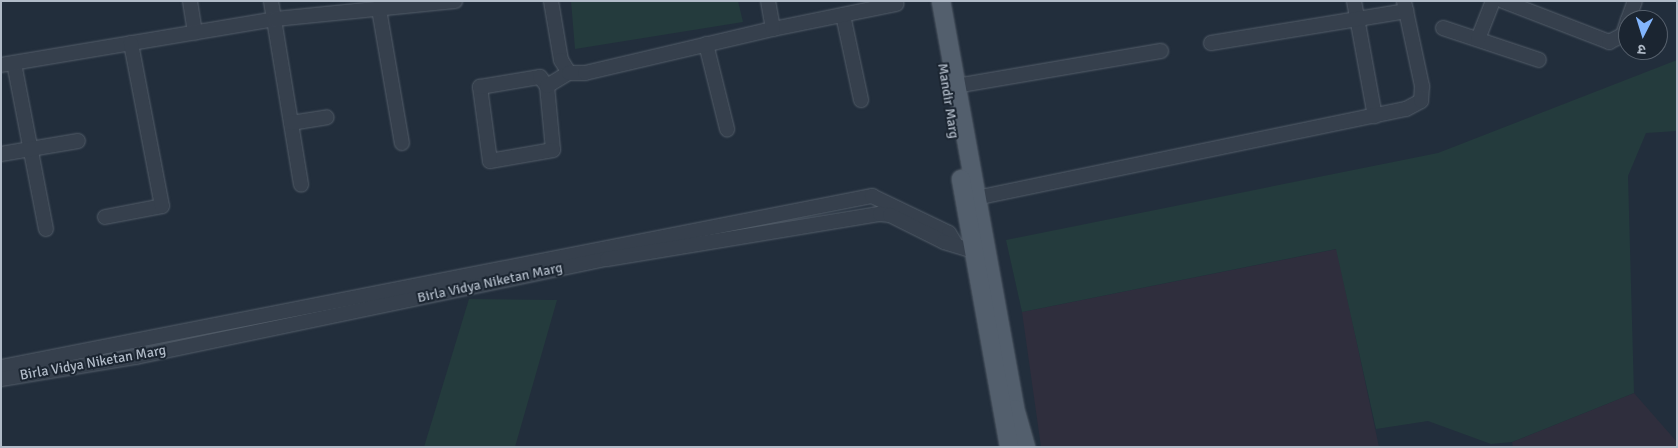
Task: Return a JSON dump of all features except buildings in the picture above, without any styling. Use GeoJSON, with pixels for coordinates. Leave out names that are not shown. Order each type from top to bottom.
{"type":"FeatureCollection","features":[{"type":"Feature","properties":{"kind":"main road","name":"Mandir Marg"},"geometry":{"type":"LineString","coordinates":[[932,1],[970,199]]}},
{"type":"Feature","properties":{"kind":"main road","name":"Mandir Marg"},"geometry":{"type":"LineString","coordinates":[[941,1],[956,86],[970,199]]}},
{"type":"Feature","properties":{"kind":"main road"},"geometry":{"type":"LineString","coordinates":[[970,199],[1009,447]]}},
{"type":"Feature","properties":{"kind":"main road"},"geometry":{"type":"LineString","coordinates":[[980,253],[1015,409],[1026,447]]}},
{"type":"Feature","properties":{"kind":"street"},"geometry":{"type":"LineString","coordinates":[[190,1],[195,33]]}},
{"type":"Feature","properties":{"kind":"street"},"geometry":{"type":"LineString","coordinates":[[271,1],[301,185]]}},
{"type":"Feature","properties":{"kind":"street"},"geometry":{"type":"LineString","coordinates":[[46,229],[31,148],[8,64],[353,6],[379,9],[455,1]]}},
{"type":"Feature","properties":{"kind":"street"},"geometry":{"type":"LineString","coordinates":[[550,1],[561,60],[569,73]]}},
{"type":"Feature","properties":{"kind":"street"},"geometry":{"type":"LineString","coordinates":[[768,1],[773,28]]}},
{"type":"Feature","properties":{"kind":"street"},"geometry":{"type":"LineString","coordinates":[[1354,1],[1375,116]]}},
{"type":"Feature","properties":{"kind":"street"},"geometry":{"type":"LineString","coordinates":[[1478,39],[1493,1]]}},
{"type":"Feature","properties":{"kind":"street"},"geometry":{"type":"LineString","coordinates":[[1503,1],[1609,42],[1618,38]]}},
{"type":"Feature","properties":{"kind":"street"},"geometry":{"type":"LineString","coordinates":[[547,86],[569,73],[585,74],[773,28],[896,4]]}},
{"type":"Feature","properties":{"kind":"street"},"geometry":{"type":"LineString","coordinates":[[970,199],[1375,116],[1406,109],[1421,101],[1422,86],[1405,6],[1357,19],[1211,43]]}},
{"type":"Feature","properties":{"kind":"street"},"geometry":{"type":"LineString","coordinates":[[379,9],[402,143]]}},
{"type":"Feature","properties":{"kind":"street"},"geometry":{"type":"LineString","coordinates":[[843,15],[861,100]]}},
{"type":"Feature","properties":{"kind":"street"},"geometry":{"type":"LineString","coordinates":[[1443,28],[1539,60]]}},
{"type":"Feature","properties":{"kind":"street"},"geometry":{"type":"LineString","coordinates":[[105,217],[162,206],[131,43]]}},
{"type":"Feature","properties":{"kind":"street"},"geometry":{"type":"LineString","coordinates":[[706,44],[727,129]]}},
{"type":"Feature","properties":{"kind":"street"},"geometry":{"type":"LineString","coordinates":[[956,86],[1161,51]]}},
{"type":"Feature","properties":{"kind":"street"},"geometry":{"type":"LineString","coordinates":[[540,77],[547,86],[553,150],[490,161],[480,87],[540,77]]}},
{"type":"Feature","properties":{"kind":"street"},"geometry":{"type":"LineString","coordinates":[[292,123],[327,117]]}},
{"type":"Feature","properties":{"kind":"street"},"geometry":{"type":"LineString","coordinates":[[1,154],[78,141]]}},
{"type":"Feature","properties":{"kind":"street"},"geometry":{"type":"LineString","coordinates":[[1,367],[370,293],[568,262],[711,234],[880,214],[890,215],[944,242],[955,243],[980,253]]}},
{"type":"Feature","properties":{"kind":"street","name":"Birla Vidya Niketan Marg"},"geometry":{"type":"LineString","coordinates":[[1,379],[136,357],[374,308],[568,262]]}},
{"type":"Feature","properties":{"kind":"street"},"geometry":{"type":"LineString","coordinates":[[370,293],[374,308]]}},
{"type":"Feature","properties":{"kind":"shaded area"},"geometry":{"type":"Polygon","coordinates":[[[1337,249],[1379,447],[1041,447],[1022,312],[1337,249]]]}},
{"type":"Feature","properties":{"kind":"shaded area"},"geometry":{"type":"Polygon","coordinates":[[[1634,393],[1677,442],[1677,447],[1513,447],[1512,442],[1634,393]]]}},
{"type":"Feature","properties":{"kind":"green space"},"geometry":{"type":"Polygon","coordinates":[[[571,1],[738,1],[743,22],[575,49],[571,1]]]}},
{"type":"Feature","properties":{"kind":"green space"},"geometry":{"type":"Polygon","coordinates":[[[1677,60],[1677,131],[1646,133],[1628,176],[1634,393],[1512,442],[1491,444],[1428,421],[1376,429],[1336,249],[1022,312],[1006,240],[1438,153],[1677,60]]]}},
{"type":"Feature","properties":{"kind":"green space"},"geometry":{"type":"Polygon","coordinates":[[[469,299],[557,300],[515,447],[424,447],[469,299]]]}}]}
